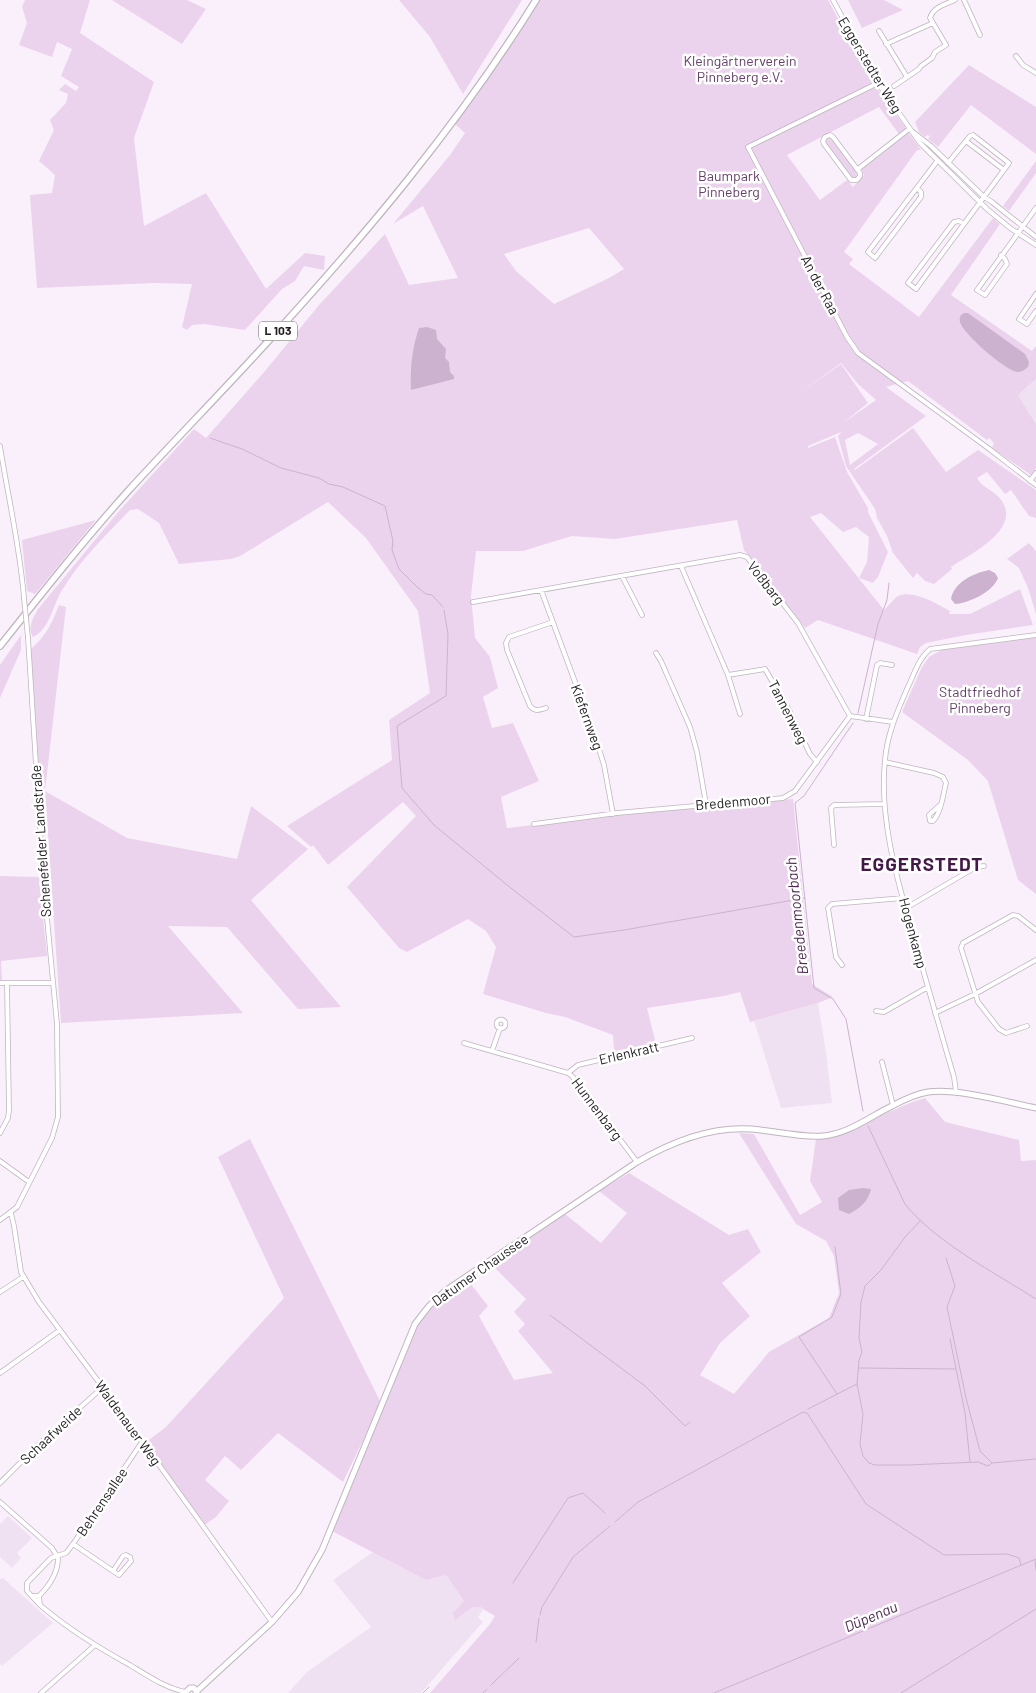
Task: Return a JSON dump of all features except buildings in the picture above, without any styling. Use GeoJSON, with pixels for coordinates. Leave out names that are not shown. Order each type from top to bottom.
{"type":"FeatureCollection","features":[{"type":"Feature","properties":{"kind":"main road","name":"L 103"},"geometry":{"type":"LineString","coordinates":[[0,646],[129,490],[294,313],[389,203],[473,95],[536,0]]}},
{"type":"Feature","properties":{"kind":"street","name":"Eggerstedter Weg"},"geometry":{"type":"LineString","coordinates":[[833,0],[878,83],[909,129],[939,162],[980,202],[1000,220],[1036,245]]}},
{"type":"Feature","properties":{"kind":"street"},"geometry":{"type":"LineString","coordinates":[[894,86],[932,58],[935,52],[946,45],[930,18],[931,13],[937,8],[955,0]]}},
{"type":"Feature","properties":{"kind":"street"},"geometry":{"type":"LineString","coordinates":[[964,0],[980,35]]}},
{"type":"Feature","properties":{"kind":"street"},"geometry":{"type":"LineString","coordinates":[[886,44],[933,23]]}},
{"type":"Feature","properties":{"kind":"street"},"geometry":{"type":"LineString","coordinates":[[879,32],[907,77]]}},
{"type":"Feature","properties":{"kind":"street"},"geometry":{"type":"LineString","coordinates":[[1016,56],[1023,65],[1036,73]]}},
{"type":"Feature","properties":{"kind":"street","name":"An der Raa"},"geometry":{"type":"LineString","coordinates":[[878,83],[748,147],[847,337],[858,353],[1036,486]]}},
{"type":"Feature","properties":{"kind":"street","name":"Eggerstedter Weg"},"geometry":{"type":"LineString","coordinates":[[909,129],[931,146],[984,197],[1036,237]]}},
{"type":"Feature","properties":{"kind":"street"},"geometry":{"type":"LineString","coordinates":[[858,169],[909,129]]}},
{"type":"Feature","properties":{"kind":"street"},"geometry":{"type":"LineString","coordinates":[[948,164],[970,136],[973,135],[1010,163],[916,289],[908,283],[954,222],[959,220],[964,224]]}},
{"type":"Feature","properties":{"kind":"street"},"geometry":{"type":"LineString","coordinates":[[833,136],[858,169],[860,176],[857,180],[851,180],[822,141],[825,137],[833,136]]}},
{"type":"Feature","properties":{"kind":"street"},"geometry":{"type":"LineString","coordinates":[[966,141],[1004,170]]}},
{"type":"Feature","properties":{"kind":"street"},"geometry":{"type":"LineString","coordinates":[[916,188],[921,192],[922,197],[875,258],[868,252],[916,188],[939,162],[944,159]]}},
{"type":"Feature","properties":{"kind":"street"},"geometry":{"type":"LineString","coordinates":[[1001,256],[1005,258],[1007,264],[985,295],[978,290],[1017,232],[1036,208]]}},
{"type":"Feature","properties":{"kind":"street"},"geometry":{"type":"LineString","coordinates":[[895,217],[902,222]]}},
{"type":"Feature","properties":{"kind":"street"},"geometry":{"type":"LineString","coordinates":[[935,247],[943,253]]}},
{"type":"Feature","properties":{"kind":"street"},"geometry":{"type":"LineString","coordinates":[[1036,294],[1019,319],[1027,324],[1036,311]]}},
{"type":"Feature","properties":{"kind":"street","name":"Schenefelder Landstraße"},"geometry":{"type":"LineString","coordinates":[[0,446],[19,551],[28,638],[43,876],[57,1024],[58,1118],[52,1138],[17,1207],[0,1220]]}},
{"type":"Feature","properties":{"kind":"street"},"geometry":{"type":"LineString","coordinates":[[1030,481],[1036,473]]}},
{"type":"Feature","properties":{"kind":"street","name":"Voßbarg"},"geometry":{"type":"LineString","coordinates":[[473,602],[740,555],[747,558],[798,623],[850,716]]}},
{"type":"Feature","properties":{"kind":"street"},"geometry":{"type":"LineString","coordinates":[[681,566],[728,675],[740,714]]}},
{"type":"Feature","properties":{"kind":"street"},"geometry":{"type":"LineString","coordinates":[[622,576],[642,615]]}},
{"type":"Feature","properties":{"kind":"street","name":"Kiefernweg"},"geometry":{"type":"LineString","coordinates":[[541,590],[599,750],[613,814]]}},
{"type":"Feature","properties":{"kind":"street"},"geometry":{"type":"LineString","coordinates":[[546,708],[538,711],[533,710],[530,706],[507,650],[506,642],[509,637],[553,622]]}},
{"type":"Feature","properties":{"kind":"street","name":"Hogenkamp"},"geometry":{"type":"LineString","coordinates":[[956,1092],[903,898],[890,843],[884,804],[884,762],[893,722],[922,658],[930,650],[1036,635]]}},
{"type":"Feature","properties":{"kind":"street"},"geometry":{"type":"LineString","coordinates":[[656,653],[690,727],[697,752],[706,804]]}},
{"type":"Feature","properties":{"kind":"street"},"geometry":{"type":"LineString","coordinates":[[866,719],[877,665],[880,663],[892,665]]}},
{"type":"Feature","properties":{"kind":"street","name":"Tannenweg"},"geometry":{"type":"LineString","coordinates":[[728,675],[766,670],[789,710],[810,754],[817,762]]}},
{"type":"Feature","properties":{"kind":"street"},"geometry":{"type":"LineString","coordinates":[[850,716],[893,722]]}},
{"type":"Feature","properties":{"kind":"street","name":"Bredenmoor"},"geometry":{"type":"LineString","coordinates":[[534,824],[706,804],[783,798],[795,791],[850,716]]}},
{"type":"Feature","properties":{"kind":"street"},"geometry":{"type":"LineString","coordinates":[[884,762],[934,773],[942,777],[946,783],[940,805]]}},
{"type":"Feature","properties":{"kind":"street"},"geometry":{"type":"LineString","coordinates":[[834,845],[831,808],[834,805],[884,804]]}},
{"type":"Feature","properties":{"kind":"street"},"geometry":{"type":"LineString","coordinates":[[906,908],[976,867],[984,866]]}},
{"type":"Feature","properties":{"kind":"street"},"geometry":{"type":"LineString","coordinates":[[842,965],[836,957],[828,908],[832,904],[903,898]]}},
{"type":"Feature","properties":{"kind":"street"},"geometry":{"type":"LineString","coordinates":[[1027,1026],[1011,1032],[1002,1032],[978,1002],[961,945],[1013,915],[1018,916],[1036,930]]}},
{"type":"Feature","properties":{"kind":"street"},"geometry":{"type":"LineString","coordinates":[[935,1013],[975,994],[1036,960]]}},
{"type":"Feature","properties":{"kind":"street"},"geometry":{"type":"LineString","coordinates":[[0,983],[53,983]]}},
{"type":"Feature","properties":{"kind":"street"},"geometry":{"type":"LineString","coordinates":[[0,1133],[10,1110],[6,983]]}},
{"type":"Feature","properties":{"kind":"street"},"geometry":{"type":"LineString","coordinates":[[876,1012],[884,1012],[928,987]]}},
{"type":"Feature","properties":{"kind":"street"},"geometry":{"type":"LineString","coordinates":[[492,1051],[500,1028]]}},
{"type":"Feature","properties":{"kind":"street","name":"Erlenkratt"},"geometry":{"type":"LineString","coordinates":[[568,1072],[578,1065],[692,1038]]}},
{"type":"Feature","properties":{"kind":"street","name":"Hunnenbarg"},"geometry":{"type":"LineString","coordinates":[[464,1043],[568,1072],[637,1162]]}},
{"type":"Feature","properties":{"kind":"street"},"geometry":{"type":"LineString","coordinates":[[882,1062],[893,1105]]}},
{"type":"Feature","properties":{"kind":"street","name":"Datumer Chaussee"},"geometry":{"type":"LineString","coordinates":[[197,1692],[272,1622],[293,1598],[322,1550],[415,1324],[429,1306],[445,1292],[637,1162],[684,1139],[722,1130],[749,1129],[824,1136],[842,1132],[893,1105],[923,1093],[942,1091],[956,1092],[1036,1108]]}},
{"type":"Feature","properties":{"kind":"street"},"geometry":{"type":"LineString","coordinates":[[0,1161],[29,1182]]}},
{"type":"Feature","properties":{"kind":"street","name":"Waldenauer Weg"},"geometry":{"type":"LineString","coordinates":[[10,1213],[14,1226],[21,1272],[39,1302],[272,1622]]}},
{"type":"Feature","properties":{"kind":"street"},"geometry":{"type":"LineString","coordinates":[[0,1292],[23,1277]]}},
{"type":"Feature","properties":{"kind":"street"},"geometry":{"type":"LineString","coordinates":[[0,1373],[60,1330]]}},
{"type":"Feature","properties":{"kind":"street","name":"Schaafweide"},"geometry":{"type":"LineString","coordinates":[[0,1483],[41,1442],[102,1387]]}},
{"type":"Feature","properties":{"kind":"street","name":"Behrensallee"},"geometry":{"type":"LineString","coordinates":[[32,1596],[27,1591],[27,1583],[51,1558],[66,1553],[142,1442]]}},
{"type":"Feature","properties":{"kind":"street"},"geometry":{"type":"LineString","coordinates":[[0,1502],[52,1548],[57,1556],[58,1562],[54,1575],[39,1596],[39,1604]]}},
{"type":"Feature","properties":{"kind":"street"},"geometry":{"type":"LineString","coordinates":[[73,1544],[113,1571],[119,1575],[122,1574],[131,1560],[130,1557],[123,1556],[113,1571]]}},
{"type":"Feature","properties":{"kind":"street"},"geometry":{"type":"LineString","coordinates":[[32,1596],[39,1596]]}},
{"type":"Feature","properties":{"kind":"street"},"geometry":{"type":"LineString","coordinates":[[32,1596],[58,1621],[94,1646],[161,1684],[185,1693],[190,1688],[197,1692]]}},
{"type":"Feature","properties":{"kind":"street"},"geometry":{"type":"LineString","coordinates":[[41,1693],[94,1646]]}},
{"type":"Feature","properties":{"kind":"shaded area"},"geometry":{"type":"Polygon","coordinates":[[[964,313],[968,313],[1025,354],[1029,362],[1028,367],[1023,371],[1011,370],[985,351],[963,328],[960,319],[964,313]]]}},
{"type":"Feature","properties":{"kind":"shaded area"},"geometry":{"type":"Polygon","coordinates":[[[427,327],[436,330],[437,339],[446,349],[445,358],[449,362],[450,372],[454,379],[411,390],[411,366],[415,343],[419,328],[427,327]]]}},
{"type":"Feature","properties":{"kind":"shaded area"},"geometry":{"type":"Polygon","coordinates":[[[1036,379],[1036,424],[1018,395],[1036,379]]]}},
{"type":"Feature","properties":{"kind":"shaded area"},"geometry":{"type":"Polygon","coordinates":[[[989,570],[995,573],[998,578],[991,588],[973,599],[955,604],[951,599],[960,583],[977,573],[989,570]]]}},
{"type":"Feature","properties":{"kind":"shaded area"},"geometry":{"type":"Polygon","coordinates":[[[818,1003],[832,1103],[781,1108],[754,1021],[818,1003]]]}},
{"type":"Feature","properties":{"kind":"shaded area"},"geometry":{"type":"Polygon","coordinates":[[[871,1189],[868,1198],[860,1207],[849,1214],[839,1210],[838,1198],[849,1190],[871,1189]]]}},
{"type":"Feature","properties":{"kind":"shaded area"},"geometry":{"type":"Polygon","coordinates":[[[8,1516],[32,1538],[17,1553],[21,1558],[12,1568],[0,1557],[0,1524],[8,1516]]]}},
{"type":"Feature","properties":{"kind":"shaded area"},"geometry":{"type":"Polygon","coordinates":[[[373,1552],[426,1580],[446,1575],[465,1602],[453,1613],[472,1607],[480,1607],[483,1610],[478,1617],[483,1622],[421,1693],[288,1693],[307,1672],[371,1627],[333,1580],[373,1552]]]}},
{"type":"Feature","properties":{"kind":"shaded area"},"geometry":{"type":"Polygon","coordinates":[[[3,1578],[53,1623],[2,1666],[0,1664],[0,1579],[3,1578]]]}},
{"type":"Feature","properties":{"kind":"green space"},"geometry":{"type":"Polygon","coordinates":[[[25,0],[90,0],[80,33],[154,82],[134,138],[144,226],[206,193],[266,289],[305,253],[325,256],[324,270],[304,266],[295,281],[282,289],[245,330],[204,324],[192,325],[187,330],[182,327],[192,284],[154,283],[37,288],[30,195],[52,193],[55,175],[39,161],[54,130],[50,120],[66,103],[68,94],[59,90],[65,84],[76,91],[79,87],[61,76],[72,49],[57,42],[52,57],[19,45],[27,23],[22,7],[25,0]]]}},
{"type":"Feature","properties":{"kind":"green space"},"geometry":{"type":"Polygon","coordinates":[[[112,0],[187,0],[206,9],[182,44],[112,0]]]}},
{"type":"Feature","properties":{"kind":"green space"},"geometry":{"type":"Polygon","coordinates":[[[399,0],[522,0],[463,94],[430,37],[399,0]]]}},
{"type":"Feature","properties":{"kind":"green space"},"geometry":{"type":"Polygon","coordinates":[[[539,0],[828,0],[872,81],[905,129],[899,134],[879,107],[787,155],[820,200],[847,180],[853,187],[864,175],[863,167],[908,132],[921,150],[917,150],[844,252],[853,259],[849,264],[919,317],[993,218],[1000,224],[951,295],[1032,351],[1036,346],[1036,379],[1018,395],[1036,424],[1036,468],[1031,475],[992,448],[994,443],[989,438],[987,440],[908,381],[886,387],[926,416],[855,470],[913,428],[946,472],[978,450],[1036,490],[1036,518],[1029,516],[1011,490],[1005,494],[987,472],[977,478],[982,485],[996,494],[1002,501],[1006,512],[1005,522],[991,540],[951,567],[952,569],[934,584],[925,581],[917,573],[913,578],[893,553],[887,536],[877,518],[875,509],[846,466],[838,436],[841,432],[808,446],[808,448],[835,437],[847,472],[868,508],[868,512],[888,552],[878,577],[873,583],[859,578],[867,562],[869,537],[856,527],[843,532],[821,513],[810,517],[884,610],[898,596],[910,594],[925,598],[939,605],[950,611],[949,614],[970,614],[1020,589],[1033,625],[926,643],[920,647],[917,654],[818,620],[805,628],[744,550],[737,520],[615,539],[572,536],[523,551],[476,551],[471,596],[475,638],[490,657],[498,688],[483,697],[492,728],[513,723],[539,781],[501,797],[507,828],[646,811],[793,799],[812,984],[833,997],[750,1022],[740,992],[647,1008],[656,1044],[614,1051],[613,1035],[565,1017],[483,994],[496,947],[486,931],[468,919],[407,952],[399,948],[347,887],[416,816],[403,802],[328,865],[313,845],[311,847],[287,826],[392,760],[389,720],[430,693],[418,611],[366,538],[328,502],[240,556],[231,559],[179,564],[159,523],[138,509],[130,510],[76,570],[61,592],[43,629],[33,637],[31,634],[31,623],[38,609],[119,511],[194,429],[206,438],[265,371],[319,305],[385,234],[409,285],[458,278],[423,206],[393,224],[450,155],[465,133],[455,124],[508,49],[539,0]],[[589,228],[504,254],[516,271],[554,304],[624,269],[589,228]],[[841,363],[798,394],[841,364],[868,403],[843,423],[876,400],[858,384],[841,363]],[[858,433],[845,440],[850,465],[878,444],[858,433]]]}},
{"type":"Feature","properties":{"kind":"green space"},"geometry":{"type":"Polygon","coordinates":[[[848,0],[884,0],[903,10],[862,28],[848,0]]]}},
{"type":"Feature","properties":{"kind":"green space"},"geometry":{"type":"Polygon","coordinates":[[[969,65],[1036,107],[1036,154],[971,105],[938,147],[928,139],[930,136],[927,135],[925,137],[919,132],[915,122],[969,65]]]}},
{"type":"Feature","properties":{"kind":"green space"},"geometry":{"type":"Polygon","coordinates":[[[827,138],[833,139],[857,172],[856,178],[850,177],[825,142],[827,138]]]}},
{"type":"Feature","properties":{"kind":"green space"},"geometry":{"type":"Polygon","coordinates":[[[1036,161],[1036,173],[1009,211],[1003,206],[1036,161]]]}},
{"type":"Feature","properties":{"kind":"green space"},"geometry":{"type":"Polygon","coordinates":[[[96,520],[35,594],[27,591],[22,540],[96,520]]]}},
{"type":"Feature","properties":{"kind":"green space"},"geometry":{"type":"Polygon","coordinates":[[[1029,543],[1036,551],[1036,614],[1028,588],[1019,568],[1007,559],[1029,543]]]}},
{"type":"Feature","properties":{"kind":"green space"},"geometry":{"type":"Polygon","coordinates":[[[59,605],[66,607],[45,791],[40,790],[31,649],[48,629],[59,605]]]}},
{"type":"Feature","properties":{"kind":"green space"},"geometry":{"type":"Polygon","coordinates":[[[21,635],[21,650],[0,698],[0,665],[21,635]]]}},
{"type":"Feature","properties":{"kind":"green space","name":"Stadtfriedhof Pinneberg"},"geometry":{"type":"Polygon","coordinates":[[[1036,637],[1036,894],[1018,880],[988,781],[968,760],[902,712],[922,667],[929,657],[943,649],[1036,637]]]}},
{"type":"Feature","properties":{"kind":"green space"},"geometry":{"type":"Polygon","coordinates":[[[45,791],[127,838],[237,859],[251,806],[308,849],[251,900],[341,1007],[298,1009],[227,927],[168,926],[243,1013],[61,1023],[45,791]]]}},
{"type":"Feature","properties":{"kind":"green space"},"geometry":{"type":"Polygon","coordinates":[[[0,876],[39,877],[47,956],[1,961],[2,980],[0,980],[0,876]]]}},
{"type":"Feature","properties":{"kind":"green space"},"geometry":{"type":"Polygon","coordinates":[[[925,1098],[945,1122],[1019,1140],[1021,1161],[1036,1160],[1036,1693],[430,1693],[495,1616],[480,1607],[472,1607],[455,1620],[453,1613],[464,1601],[446,1575],[426,1580],[332,1531],[416,1324],[434,1304],[467,1279],[488,1306],[479,1316],[514,1380],[553,1373],[518,1331],[525,1324],[514,1312],[526,1299],[491,1264],[565,1214],[601,1243],[627,1213],[599,1191],[629,1173],[729,1235],[748,1229],[761,1252],[722,1283],[750,1316],[720,1343],[700,1375],[734,1394],[769,1352],[829,1318],[839,1293],[834,1256],[826,1241],[796,1224],[739,1133],[754,1134],[800,1215],[822,1202],[810,1181],[816,1139],[841,1135],[901,1106],[925,1098]]]}},
{"type":"Feature","properties":{"kind":"green space"},"geometry":{"type":"Polygon","coordinates":[[[250,1139],[381,1403],[343,1482],[278,1433],[241,1470],[225,1456],[205,1480],[229,1501],[216,1517],[203,1526],[145,1443],[166,1427],[284,1298],[218,1157],[250,1139]]]}},
{"type":"Feature","properties":{"kind":"waterway"},"geometry":{"type":"LineString","coordinates":[[210,438],[242,449],[281,468],[319,478],[329,484],[343,487],[385,506],[393,541],[392,550],[399,569],[417,587],[426,594],[432,595],[443,607]]}},
{"type":"Feature","properties":{"kind":"waterway","name":"Breedenmoorbach"},"geometry":{"type":"LineString","coordinates":[[858,713],[878,624],[887,600],[889,583]]}},
{"type":"Feature","properties":{"kind":"waterway"},"geometry":{"type":"LineString","coordinates":[[444,610],[448,634],[446,696],[397,726],[402,788],[434,825],[512,889],[574,937],[805,898]]}},
{"type":"Feature","properties":{"kind":"waterway","name":"Breedenmoorbach"},"geometry":{"type":"LineString","coordinates":[[853,723],[804,796],[795,803],[814,988],[833,999],[846,1019],[863,1111]]}},
{"type":"Feature","properties":{"kind":"waterway","name":"Breedenmoorbach"},"geometry":{"type":"LineString","coordinates":[[868,1126],[905,1204],[917,1218],[966,1256],[1036,1299]]}},
{"type":"Feature","properties":{"kind":"waterway"},"geometry":{"type":"LineString","coordinates":[[808,1409],[857,1384],[859,1360],[862,1352],[859,1338],[861,1302],[865,1286],[881,1270],[905,1237],[921,1220]]}},
{"type":"Feature","properties":{"kind":"waterway"},"geometry":{"type":"LineString","coordinates":[[835,1247],[841,1294],[832,1317],[799,1337],[837,1394]]}},
{"type":"Feature","properties":{"kind":"waterway"},"geometry":{"type":"LineString","coordinates":[[946,1258],[955,1286],[947,1307],[966,1398],[980,1451],[992,1463]]}},
{"type":"Feature","properties":{"kind":"waterway"},"geometry":{"type":"LineString","coordinates":[[550,1315],[645,1386],[685,1426],[690,1422]]}},
{"type":"Feature","properties":{"kind":"waterway"},"geometry":{"type":"LineString","coordinates":[[950,1339],[965,1413],[970,1462]]}},
{"type":"Feature","properties":{"kind":"waterway"},"geometry":{"type":"LineString","coordinates":[[859,1368],[955,1369]]}},
{"type":"Feature","properties":{"kind":"waterway"},"geometry":{"type":"LineString","coordinates":[[857,1384],[863,1414],[860,1444],[863,1456],[869,1463],[875,1465],[908,1465],[978,1462],[988,1466],[992,1463],[1036,1459]]}},
{"type":"Feature","properties":{"kind":"waterway"},"geometry":{"type":"LineString","coordinates":[[615,1522],[638,1502],[803,1412],[807,1413],[866,1504],[944,1555],[1007,1554],[1019,1558],[1021,1565]]}},
{"type":"Feature","properties":{"kind":"waterway"},"geometry":{"type":"LineString","coordinates":[[513,1583],[568,1498],[583,1493],[605,1513]]}},
{"type":"Feature","properties":{"kind":"waterway"},"geometry":{"type":"LineString","coordinates":[[540,1615],[542,1607],[573,1557],[610,1526]]}},
{"type":"Feature","properties":{"kind":"waterway","name":"Düpenau"},"geometry":{"type":"LineString","coordinates":[[714,1693],[1036,1559]]}},
{"type":"Feature","properties":{"kind":"waterway"},"geometry":{"type":"LineString","coordinates":[[1035,1560],[1036,1570]]}},
{"type":"Feature","properties":{"kind":"waterway"},"geometry":{"type":"LineString","coordinates":[[901,1693],[1036,1609]]}},
{"type":"Feature","properties":{"kind":"waterway"},"geometry":{"type":"LineString","coordinates":[[536,1642],[539,1618]]}},
{"type":"Feature","properties":{"kind":"waterway"},"geometry":{"type":"LineString","coordinates":[[491,1685],[519,1658]]}},
{"type":"Feature","properties":{"kind":"waterway"},"geometry":{"type":"LineString","coordinates":[[423,1693],[429,1687]]}},
{"type":"Feature","properties":{"kind":"waterway"},"geometry":{"type":"LineString","coordinates":[[483,1693],[487,1689]]}},
{"type":"Feature","properties":{"kind":"district","name":"EGGERSTEDT"},"geometry":{"type":"Point","coordinates":[922,864]}},
{"type":"Feature","properties":{"kind":"park label","name":"Kleingärtnerverein Pinneberg e.V."},"geometry":{"type":"Point","coordinates":[740,69]}},
{"type":"Feature","properties":{"kind":"park label","name":"Baumpark Pinneberg"},"geometry":{"type":"Point","coordinates":[729,184]}}]}
